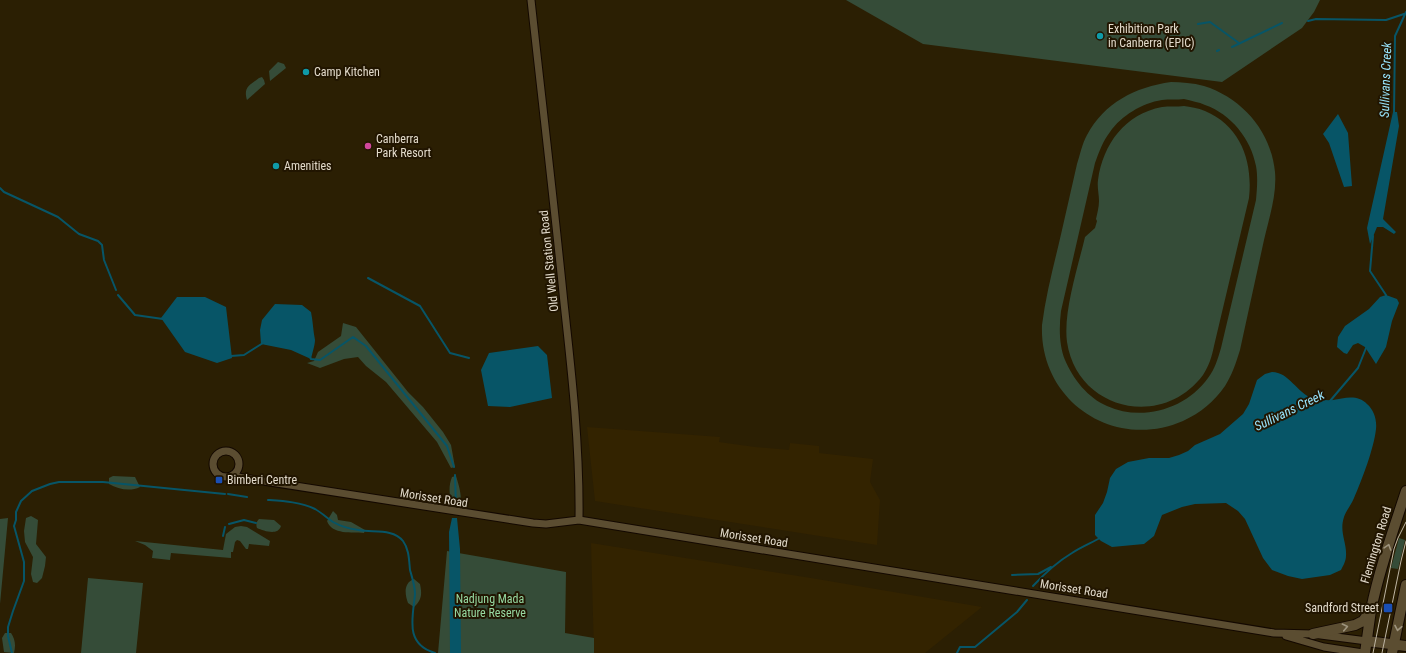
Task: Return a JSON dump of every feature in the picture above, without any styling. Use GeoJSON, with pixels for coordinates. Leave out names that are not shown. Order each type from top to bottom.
{"type":"FeatureCollection","features":[{"type":"Feature","properties":{"kind":"main road","name":"Flemington Road"},"geometry":{"type":"LineString","coordinates":[[1364,653],[1371,610],[1386,553],[1406,491]]}},
{"type":"Feature","properties":{"kind":"main road"},"geometry":{"type":"LineString","coordinates":[[1393,649],[1406,584]]}},
{"type":"Feature","properties":{"kind":"main road"},"geometry":{"type":"LineString","coordinates":[[1313,634],[1355,625],[1363,620],[1371,610]]}},
{"type":"Feature","properties":{"kind":"main road"},"geometry":{"type":"LineString","coordinates":[[1367,641],[1393,649],[1406,646]]}},
{"type":"Feature","properties":{"kind":"street","name":"Old Well Station Road"},"geometry":{"type":"LineString","coordinates":[[532,0],[573,393],[579,471],[579,520]]}},
{"type":"Feature","properties":{"kind":"street","name":"Morisset Road"},"geometry":{"type":"LineString","coordinates":[[231,476],[533,523],[546,524],[579,520],[1274,632],[1313,634],[1367,641]]}},
{"type":"Feature","properties":{"kind":"street","name":"Morisset Road"},"geometry":{"type":"LineString","coordinates":[[1274,632],[1324,647],[1364,653]]}},
{"type":"Feature","properties":{"kind":"shaded area"},"geometry":{"type":"Polygon","coordinates":[[[587,427],[720,437],[719,442],[789,450],[790,443],[819,446],[819,453],[873,459],[870,482],[880,500],[877,545],[595,501],[587,427]]]}},
{"type":"Feature","properties":{"kind":"shaded area"},"geometry":{"type":"Polygon","coordinates":[[[591,543],[982,607],[925,653],[594,653],[591,543]]]}},
{"type":"Feature","properties":{"kind":"green space","name":"Exhibition Park in Canberra (EPIC)"},"geometry":{"type":"Polygon","coordinates":[[[846,0],[1320,0],[1314,12],[1302,28],[1222,82],[923,44],[846,0]]]}},
{"type":"Feature","properties":{"kind":"green space"},"geometry":{"type":"Polygon","coordinates":[[[278,62],[284,64],[286,68],[270,81],[269,71],[278,62]]]}},
{"type":"Feature","properties":{"kind":"green space"},"geometry":{"type":"Polygon","coordinates":[[[262,77],[265,84],[247,100],[246,92],[248,87],[262,77]]]}},
{"type":"Feature","properties":{"kind":"green space"},"geometry":{"type":"Polygon","coordinates":[[[1175,82],[1204,86],[1218,91],[1242,108],[1261,130],[1268,143],[1275,172],[1275,189],[1240,350],[1230,378],[1216,397],[1195,414],[1183,421],[1157,429],[1131,429],[1107,424],[1086,413],[1067,397],[1053,376],[1044,352],[1042,325],[1048,289],[1077,164],[1085,138],[1102,114],[1112,105],[1122,98],[1158,84],[1175,82]],[[1184,99],[1162,100],[1140,107],[1120,121],[1105,139],[1095,163],[1061,311],[1060,330],[1062,348],[1065,360],[1072,374],[1087,393],[1100,403],[1120,411],[1134,413],[1149,412],[1162,410],[1176,405],[1199,389],[1210,375],[1221,348],[1256,200],[1256,166],[1250,146],[1245,137],[1231,121],[1214,109],[1203,104],[1184,99]]]}},
{"type":"Feature","properties":{"kind":"green space"},"geometry":{"type":"Polygon","coordinates":[[[1184,106],[1202,110],[1217,118],[1228,126],[1236,136],[1242,147],[1249,171],[1249,198],[1209,365],[1205,372],[1186,392],[1166,403],[1145,407],[1123,405],[1104,397],[1087,384],[1074,365],[1067,342],[1066,330],[1069,304],[1085,237],[1095,228],[1097,221],[1099,201],[1098,180],[1105,154],[1111,143],[1118,133],[1137,116],[1162,107],[1184,106]]]}},
{"type":"Feature","properties":{"kind":"green space"},"geometry":{"type":"Polygon","coordinates":[[[343,323],[356,327],[408,392],[423,407],[443,432],[451,445],[455,467],[451,468],[437,442],[386,382],[366,366],[358,357],[344,359],[320,368],[307,363],[314,361],[318,352],[341,336],[343,323]]]}},
{"type":"Feature","properties":{"kind":"green space"},"geometry":{"type":"Polygon","coordinates":[[[113,476],[135,477],[140,487],[128,490],[113,486],[109,484],[109,478],[113,476]]]}},
{"type":"Feature","properties":{"kind":"green space"},"geometry":{"type":"Polygon","coordinates":[[[456,476],[461,497],[458,509],[454,508],[450,492],[452,477],[456,476]]]}},
{"type":"Feature","properties":{"kind":"green space"},"geometry":{"type":"Polygon","coordinates":[[[333,511],[337,515],[338,520],[351,522],[365,530],[364,533],[343,532],[333,529],[327,521],[333,511]]]}},
{"type":"Feature","properties":{"kind":"green space"},"geometry":{"type":"Polygon","coordinates":[[[31,516],[38,520],[36,544],[46,557],[42,578],[37,583],[33,582],[31,574],[33,557],[25,542],[24,531],[26,518],[31,516]]]}},
{"type":"Feature","properties":{"kind":"green space"},"geometry":{"type":"Polygon","coordinates":[[[8,518],[0,604],[0,519],[8,518]]]}},
{"type":"Feature","properties":{"kind":"green space"},"geometry":{"type":"Polygon","coordinates":[[[259,519],[274,520],[281,526],[274,532],[263,530],[257,528],[256,524],[259,519]]]}},
{"type":"Feature","properties":{"kind":"green space"},"geometry":{"type":"Polygon","coordinates":[[[235,527],[247,527],[270,541],[269,546],[249,544],[248,549],[246,549],[240,541],[237,540],[235,542],[233,552],[231,552],[231,558],[171,553],[170,560],[152,558],[153,551],[145,545],[135,541],[223,550],[226,534],[235,527]]]}},
{"type":"Feature","properties":{"kind":"green space"},"geometry":{"type":"Polygon","coordinates":[[[1399,538],[1405,540],[1398,569],[1391,568],[1399,538]]]}},
{"type":"Feature","properties":{"kind":"green space","name":"Nadjung Mada Nature Reserve"},"geometry":{"type":"Polygon","coordinates":[[[447,551],[566,572],[565,633],[594,638],[594,653],[438,653],[447,551]]]}},
{"type":"Feature","properties":{"kind":"green space"},"geometry":{"type":"Polygon","coordinates":[[[88,578],[143,583],[136,653],[81,653],[88,578]]]}},
{"type":"Feature","properties":{"kind":"green space"},"geometry":{"type":"Polygon","coordinates":[[[414,579],[420,584],[421,594],[419,602],[414,607],[408,603],[406,586],[414,579]]]}},
{"type":"Feature","properties":{"kind":"green space"},"geometry":{"type":"Polygon","coordinates":[[[5,633],[11,633],[15,645],[14,653],[4,652],[2,638],[5,633]]]}},
{"type":"Feature","properties":{"kind":"water"},"geometry":{"type":"Polygon","coordinates":[[[1393,112],[1397,112],[1399,126],[1383,219],[1396,232],[1394,234],[1383,227],[1377,227],[1370,244],[1367,228],[1393,112]]]}},
{"type":"Feature","properties":{"kind":"water"},"geometry":{"type":"Polygon","coordinates":[[[1338,114],[1348,133],[1352,186],[1344,187],[1329,143],[1323,134],[1338,114]]]}},
{"type":"Feature","properties":{"kind":"water"},"geometry":{"type":"Polygon","coordinates":[[[1386,295],[1397,299],[1399,303],[1392,321],[1386,347],[1376,364],[1365,347],[1358,343],[1353,345],[1347,354],[1344,353],[1337,347],[1338,337],[1345,326],[1369,309],[1380,297],[1386,295]]]}},
{"type":"Feature","properties":{"kind":"water"},"geometry":{"type":"Polygon","coordinates":[[[177,297],[205,297],[226,307],[232,358],[217,363],[185,352],[161,318],[177,297]]]}},
{"type":"Feature","properties":{"kind":"water"},"geometry":{"type":"Polygon","coordinates":[[[275,304],[302,305],[311,312],[315,340],[311,359],[291,350],[261,344],[260,330],[262,320],[275,304]]]}},
{"type":"Feature","properties":{"kind":"water"},"geometry":{"type":"Polygon","coordinates":[[[538,346],[547,355],[552,398],[510,407],[488,406],[481,370],[489,353],[538,346]]]}},
{"type":"Feature","properties":{"kind":"water"},"geometry":{"type":"Polygon","coordinates":[[[1272,372],[1283,375],[1302,392],[1312,398],[1333,400],[1355,398],[1363,401],[1372,409],[1376,422],[1375,437],[1364,473],[1343,522],[1342,528],[1346,556],[1341,570],[1330,575],[1302,579],[1272,570],[1263,558],[1245,519],[1238,511],[1226,503],[1195,504],[1182,507],[1162,515],[1154,536],[1144,544],[1112,547],[1101,541],[1095,535],[1095,515],[1103,503],[1110,478],[1116,469],[1128,462],[1149,458],[1169,458],[1179,455],[1188,451],[1195,445],[1220,434],[1243,414],[1249,404],[1257,380],[1265,374],[1272,372]]]}},
{"type":"Feature","properties":{"kind":"water"},"geometry":{"type":"Polygon","coordinates":[[[452,518],[457,518],[460,549],[461,653],[450,653],[449,532],[452,518]]]}},
{"type":"Feature","properties":{"kind":"waterway","name":"Sullivans Creek"},"geometry":{"type":"LineString","coordinates":[[1394,114],[1395,36],[1406,12]]}},
{"type":"Feature","properties":{"kind":"waterway"},"geometry":{"type":"LineString","coordinates":[[1308,21],[1316,19],[1386,20],[1404,14]]}},
{"type":"Feature","properties":{"kind":"waterway"},"geometry":{"type":"LineString","coordinates":[[1198,24],[1210,22],[1239,43]]}},
{"type":"Feature","properties":{"kind":"waterway"},"geometry":{"type":"LineString","coordinates":[[1232,47],[1282,23]]}},
{"type":"Feature","properties":{"kind":"waterway"},"geometry":{"type":"LineString","coordinates":[[0,188],[4,192],[58,217],[79,234],[98,241],[102,245],[104,260],[116,290]]}},
{"type":"Feature","properties":{"kind":"waterway","name":"Sullivans Creek"},"geometry":{"type":"LineString","coordinates":[[1373,236],[1370,271],[1386,297]]}},
{"type":"Feature","properties":{"kind":"waterway"},"geometry":{"type":"LineString","coordinates":[[368,278],[420,306],[450,353],[469,358]]}},
{"type":"Feature","properties":{"kind":"waterway"},"geometry":{"type":"LineString","coordinates":[[118,295],[135,315],[163,319]]}},
{"type":"Feature","properties":{"kind":"waterway"},"geometry":{"type":"LineString","coordinates":[[310,357],[311,359],[320,360],[353,337],[366,346],[447,446],[454,467]]}},
{"type":"Feature","properties":{"kind":"waterway"},"geometry":{"type":"LineString","coordinates":[[231,356],[244,355],[263,343]]}},
{"type":"Feature","properties":{"kind":"waterway","name":"Sullivans Creek"},"geometry":{"type":"LineString","coordinates":[[1330,401],[1358,368],[1366,348]]}},
{"type":"Feature","properties":{"kind":"waterway"},"geometry":{"type":"LineString","coordinates":[[455,475],[456,507]]}},
{"type":"Feature","properties":{"kind":"waterway"},"geometry":{"type":"LineString","coordinates":[[12,653],[8,636],[8,627],[24,581],[24,562],[14,526],[16,512],[21,501],[32,491],[59,482],[103,482],[225,494]]}},
{"type":"Feature","properties":{"kind":"waterway"},"geometry":{"type":"LineString","coordinates":[[228,494],[247,497]]}},
{"type":"Feature","properties":{"kind":"waterway"},"geometry":{"type":"LineString","coordinates":[[268,500],[292,502],[304,505],[315,509],[333,522],[342,526],[364,531],[394,534],[399,537],[405,544],[408,551],[415,594],[412,620],[415,636],[425,649],[435,653]]}},
{"type":"Feature","properties":{"kind":"waterway"},"geometry":{"type":"LineString","coordinates":[[229,524],[244,520],[256,523]]}},
{"type":"Feature","properties":{"kind":"waterway"},"geometry":{"type":"LineString","coordinates":[[223,536],[225,527]]}},
{"type":"Feature","properties":{"kind":"waterway","name":"Sullivans Creek"},"geometry":{"type":"LineString","coordinates":[[1033,586],[1061,560],[1100,538]]}},
{"type":"Feature","properties":{"kind":"waterway"},"geometry":{"type":"LineString","coordinates":[[1012,575],[1038,574],[1051,567]]}},
{"type":"Feature","properties":{"kind":"waterway","name":"Sullivans Creek"},"geometry":{"type":"LineString","coordinates":[[957,653],[960,647],[975,647],[1017,612],[1027,600]]}},
{"type":"Feature","properties":{"kind":"tram line"},"geometry":{"type":"LineString","coordinates":[[1373,653],[1394,549],[1406,522]]}},
{"type":"Feature","properties":{"kind":"tram line"},"geometry":{"type":"LineString","coordinates":[[1382,653],[1406,541]]}},
{"type":"Feature","properties":{"kind":"place","name":"Exhibition Park in Canberra (EPIC)"},"geometry":{"type":"Point","coordinates":[1100,36]}},
{"type":"Feature","properties":{"kind":"place","name":"Camp Kitchen"},"geometry":{"type":"Point","coordinates":[306,72]}},
{"type":"Feature","properties":{"kind":"place","name":"Canberra Park Resort"},"geometry":{"type":"Point","coordinates":[368,146]}},
{"type":"Feature","properties":{"kind":"place","name":"Amenities"},"geometry":{"type":"Point","coordinates":[276,166]}},
{"type":"Feature","properties":{"kind":"place","name":"Bimberi Centre"},"geometry":{"type":"Point","coordinates":[219,480]}},
{"type":"Feature","properties":{"kind":"place","name":"Sandford Street"},"geometry":{"type":"Point","coordinates":[1388,608]}}]}
